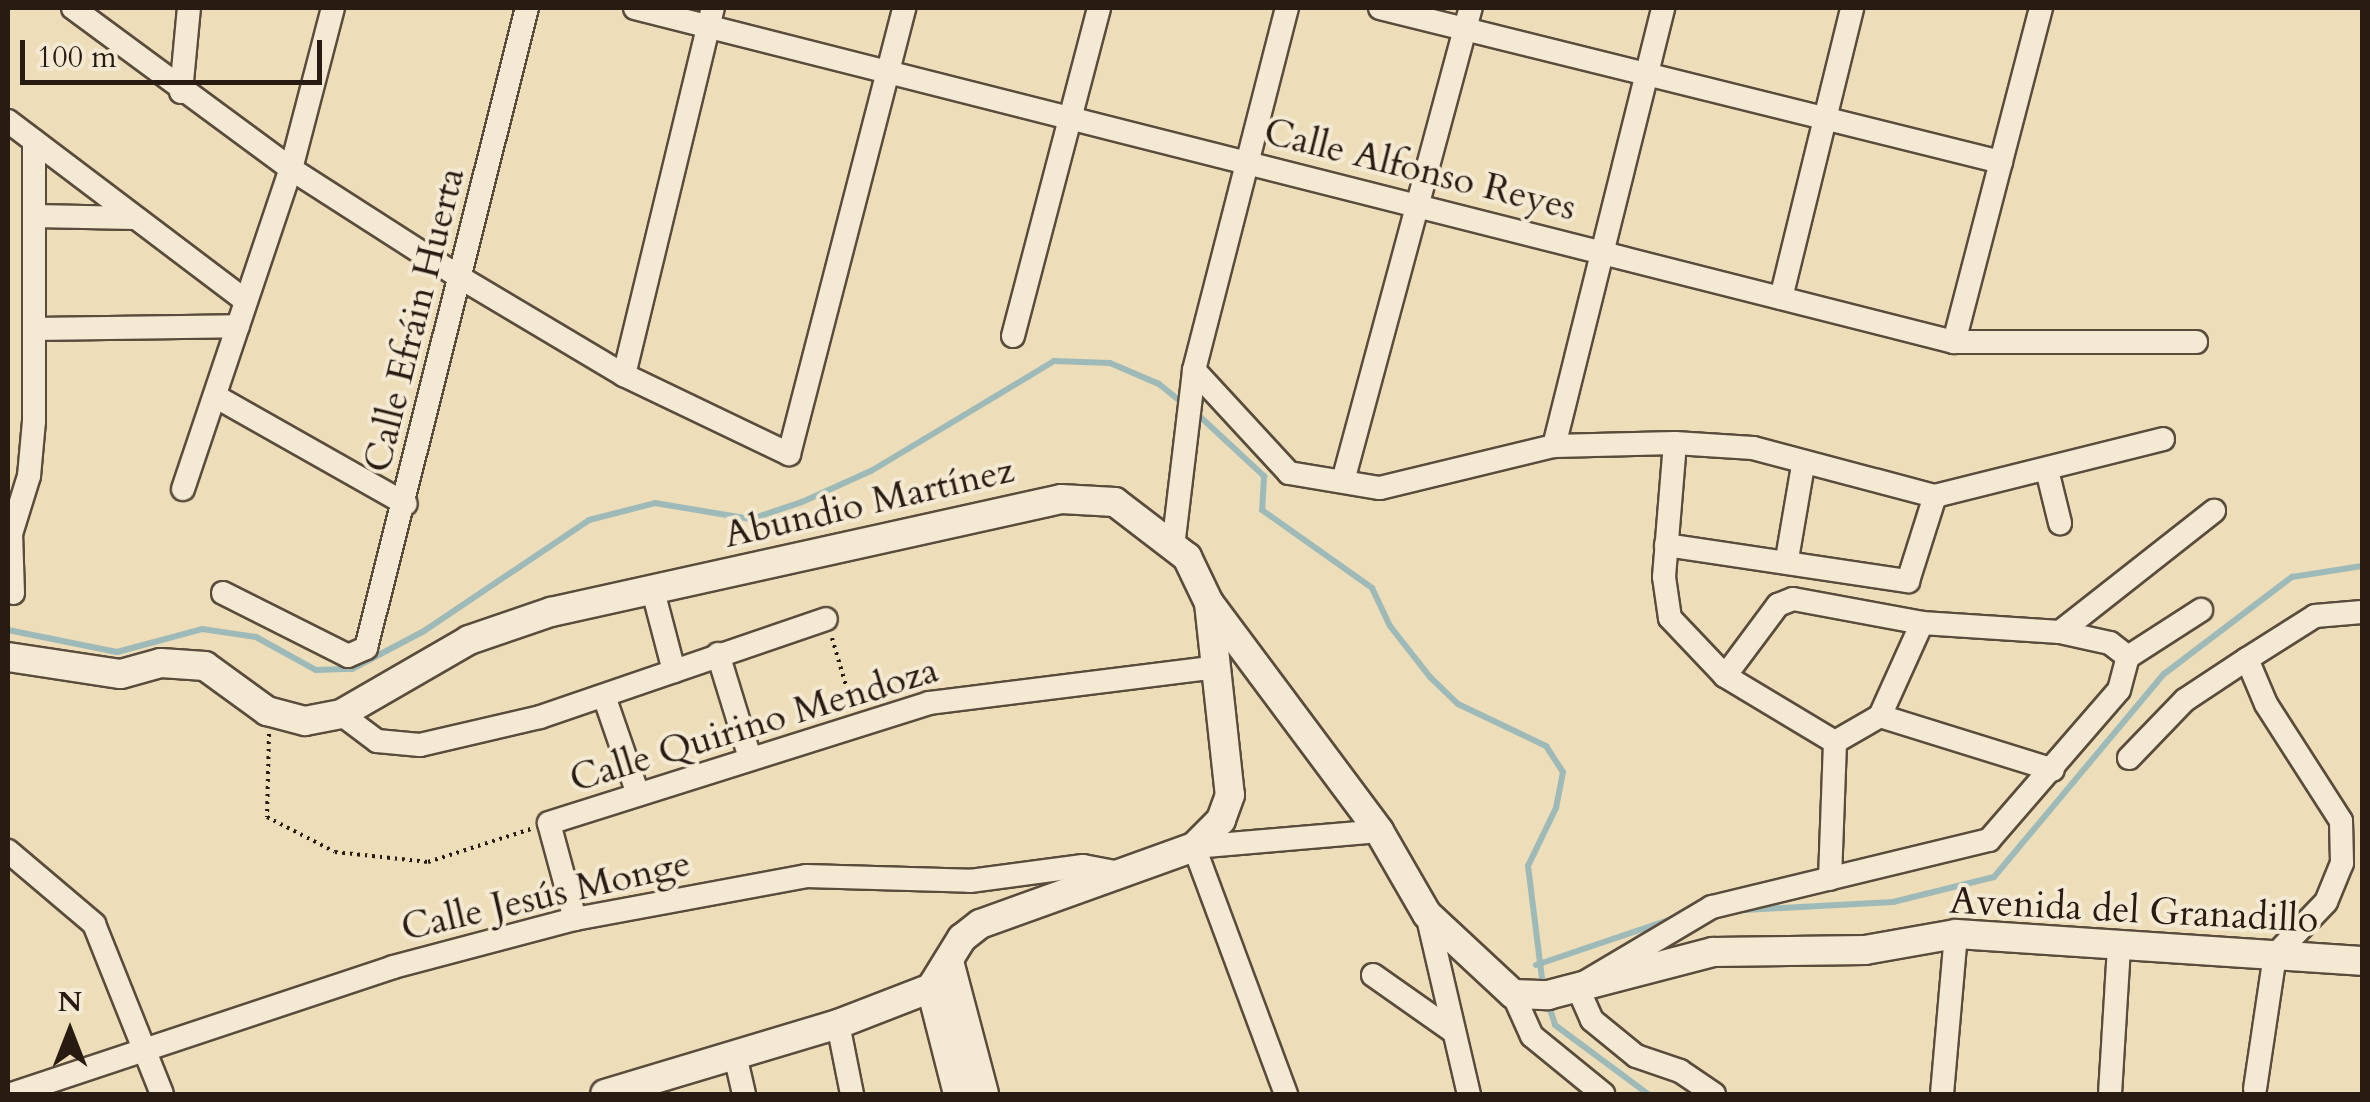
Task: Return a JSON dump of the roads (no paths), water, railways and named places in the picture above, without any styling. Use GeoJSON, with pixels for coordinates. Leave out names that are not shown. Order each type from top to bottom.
{"type":"FeatureCollection","features":[{"type":"Feature","properties":{"kind":"street"},"geometry":{"type":"LineString","coordinates":[[73,8],[181,92],[291,169],[461,278],[624,375],[789,454],[904,8]]}},
{"type":"Feature","properties":{"kind":"street"},"geometry":{"type":"LineString","coordinates":[[181,92],[189,8]]}},
{"type":"Feature","properties":{"kind":"street"},"geometry":{"type":"LineString","coordinates":[[183,490],[291,169],[333,8]]}},
{"type":"Feature","properties":{"kind":"street","name":"Calle Efráin Huerta"},"geometry":{"type":"LineString","coordinates":[[223,593],[348,656],[366,648],[406,504],[527,8]]}},
{"type":"Feature","properties":{"kind":"street","name":"Calle Alfonso Reyes"},"geometry":{"type":"LineString","coordinates":[[635,8],[710,17],[890,72],[1954,342],[2196,342]]}},
{"type":"Feature","properties":{"kind":"street"},"geometry":{"type":"LineString","coordinates":[[1013,336],[1099,8]]}},
{"type":"Feature","properties":{"kind":"street"},"geometry":{"type":"LineString","coordinates":[[1173,547],[1194,375],[1287,8]]}},
{"type":"Feature","properties":{"kind":"street"},"geometry":{"type":"LineString","coordinates":[[1380,8],[1469,18],[1646,74],[2001,162]]}},
{"type":"Feature","properties":{"kind":"street"},"geometry":{"type":"LineString","coordinates":[[1554,446],[1663,8]]}},
{"type":"Feature","properties":{"kind":"street"},"geometry":{"type":"LineString","coordinates":[[1781,298],[1852,8]]}},
{"type":"Feature","properties":{"kind":"street"},"geometry":{"type":"LineString","coordinates":[[1954,342],[2041,8]]}},
{"type":"Feature","properties":{"kind":"street"},"geometry":{"type":"LineString","coordinates":[[624,375],[710,17]]}},
{"type":"Feature","properties":{"kind":"street"},"geometry":{"type":"LineString","coordinates":[[1343,481],[1422,207],[1469,18]]}},
{"type":"Feature","properties":{"kind":"street"},"geometry":{"type":"LineString","coordinates":[[8,120],[246,301]]}},
{"type":"Feature","properties":{"kind":"street"},"geometry":{"type":"LineString","coordinates":[[13,593],[11,534],[18,475],[34,422],[34,141]]}},
{"type":"Feature","properties":{"kind":"street"},"geometry":{"type":"LineString","coordinates":[[34,216],[135,218]]}},
{"type":"Feature","properties":{"kind":"street"},"geometry":{"type":"LineString","coordinates":[[34,329],[238,326]]}},
{"type":"Feature","properties":{"kind":"street"},"geometry":{"type":"LineString","coordinates":[[1194,375],[1290,473],[1380,488],[1554,446],[1675,443],[1754,448],[1802,464],[1935,496],[2164,439]]}},
{"type":"Feature","properties":{"kind":"street"},"geometry":{"type":"LineString","coordinates":[[215,396],[406,504]]}},
{"type":"Feature","properties":{"kind":"street"},"geometry":{"type":"LineString","coordinates":[[1675,443],[1664,577],[1670,618],[1724,676],[1835,742]]}},
{"type":"Feature","properties":{"kind":"street"},"geometry":{"type":"LineString","coordinates":[[1787,560],[1802,464]]}},
{"type":"Feature","properties":{"kind":"street"},"geometry":{"type":"LineString","coordinates":[[2046,470],[2060,522]]}},
{"type":"Feature","properties":{"kind":"street"},"geometry":{"type":"LineString","coordinates":[[1666,549],[1787,560],[1908,580],[1916,572],[1935,496]]}},
{"type":"Feature","properties":{"kind":"street","name":"Abundio Martínez"},"geometry":{"type":"LineString","coordinates":[[8,657],[121,674],[161,662],[205,666],[267,711],[305,721],[341,714],[470,640],[551,612],[1061,499],[1114,502],[1187,558],[1209,603],[1230,795],[1221,820],[1194,847]]}},
{"type":"Feature","properties":{"kind":"street"},"geometry":{"type":"LineString","coordinates":[[2060,632],[2214,511]]}},
{"type":"Feature","properties":{"kind":"street"},"geometry":{"type":"LineString","coordinates":[[653,591],[674,671]]}},
{"type":"Feature","properties":{"kind":"street"},"geometry":{"type":"LineString","coordinates":[[1724,676],[1778,605],[1793,598],[1922,623],[2060,632],[2110,643],[2128,656]]}},
{"type":"Feature","properties":{"kind":"street"},"geometry":{"type":"LineString","coordinates":[[1209,603],[1379,831],[1427,914],[1469,1094]]}},
{"type":"Feature","properties":{"kind":"street"},"geometry":{"type":"LineString","coordinates":[[1714,1094],[1680,1071],[1636,1056],[1592,1020],[1577,987],[1712,907],[1989,840],[2119,690],[2128,656],[2201,610]]}},
{"type":"Feature","properties":{"kind":"street"},"geometry":{"type":"LineString","coordinates":[[2129,758],[2185,700],[2247,658],[2315,616],[2362,612]]}},
{"type":"Feature","properties":{"kind":"street"},"geometry":{"type":"LineString","coordinates":[[341,714],[377,741],[398,747],[540,717],[826,619]]}},
{"type":"Feature","properties":{"kind":"street"},"geometry":{"type":"LineString","coordinates":[[1835,742],[1880,716],[1922,623]]}},
{"type":"Feature","properties":{"kind":"street"},"geometry":{"type":"LineString","coordinates":[[718,654],[750,758]]}},
{"type":"Feature","properties":{"kind":"street"},"geometry":{"type":"LineString","coordinates":[[2247,658],[2266,704],[2341,821],[2342,862],[2326,902],[2275,955],[2255,1089]]}},
{"type":"Feature","properties":{"kind":"street","name":"Calle Quirino Mendoza"},"geometry":{"type":"LineString","coordinates":[[576,918],[550,823],[929,703],[1218,667]]}},
{"type":"Feature","properties":{"kind":"street"},"geometry":{"type":"LineString","coordinates":[[604,696],[638,794]]}},
{"type":"Feature","properties":{"kind":"street"},"geometry":{"type":"LineString","coordinates":[[1880,716],[2053,770]]}},
{"type":"Feature","properties":{"kind":"street"},"geometry":{"type":"LineString","coordinates":[[1830,879],[1835,742]]}},
{"type":"Feature","properties":{"kind":"street"},"geometry":{"type":"LineString","coordinates":[[605,1094],[838,1024],[930,988],[950,965],[962,938],[980,924],[1113,872],[1194,847],[1379,831]]}},
{"type":"Feature","properties":{"kind":"street"},"geometry":{"type":"LineString","coordinates":[[1194,847],[1286,1094]]}},
{"type":"Feature","properties":{"kind":"street"},"geometry":{"type":"LineString","coordinates":[[8,852],[94,924],[162,1094]]}},
{"type":"Feature","properties":{"kind":"street","name":"Calle Jesús Monge"},"geometry":{"type":"LineString","coordinates":[[12,1094],[393,967],[576,918],[806,876],[970,881],[1084,866],[1113,872]]}},
{"type":"Feature","properties":{"kind":"street"},"geometry":{"type":"LineString","coordinates":[[1427,914],[1528,994],[1532,1036],[1603,1094]]}},
{"type":"Feature","properties":{"kind":"street"},"geometry":{"type":"LineString","coordinates":[[1942,1094],[1956,934]]}},
{"type":"Feature","properties":{"kind":"street","name":"Avenida del Granadillo"},"geometry":{"type":"LineString","coordinates":[[1528,994],[1577,987],[1713,952],[1866,950],[1956,934],[2362,961]]}},
{"type":"Feature","properties":{"kind":"street"},"geometry":{"type":"LineString","coordinates":[[2110,1094],[2119,945]]}},
{"type":"Feature","properties":{"kind":"street"},"geometry":{"type":"LineString","coordinates":[[950,965],[984,1094]]}},
{"type":"Feature","properties":{"kind":"street"},"geometry":{"type":"LineString","coordinates":[[1372,975],[1454,1032]]}},
{"type":"Feature","properties":{"kind":"street"},"geometry":{"type":"LineString","coordinates":[[930,988],[958,1094]]}},
{"type":"Feature","properties":{"kind":"street"},"geometry":{"type":"LineString","coordinates":[[838,1024],[852,1094]]}},
{"type":"Feature","properties":{"kind":"street"},"geometry":{"type":"LineString","coordinates":[[735,1055],[744,1094]]}},
{"type":"Feature","properties":{"kind":"waterway"},"geometry":{"type":"LineString","coordinates":[[8,630],[117,652],[202,629],[256,637],[316,670],[352,669],[424,631],[589,520],[655,503],[751,519],[802,502],[871,471],[1054,361],[1110,363],[1159,384],[1184,404]]}},
{"type":"Feature","properties":{"kind":"waterway"},"geometry":{"type":"LineString","coordinates":[[1194,411],[1264,476],[1262,510],[1372,588],[1390,626],[1430,677],[1458,704],[1546,746],[1563,772],[1556,808],[1528,866],[1543,987]]}},
{"type":"Feature","properties":{"kind":"waterway"},"geometry":{"type":"LineString","coordinates":[[1745,910],[1893,902],[1994,877],[2164,674],[2292,577],[2362,566]]}},
{"type":"Feature","properties":{"kind":"waterway"},"geometry":{"type":"LineString","coordinates":[[1536,965],[1678,917]]}},
{"type":"Feature","properties":{"kind":"waterway"},"geometry":{"type":"LineString","coordinates":[[1548,1003],[1555,1025],[1648,1094]]}}]}
